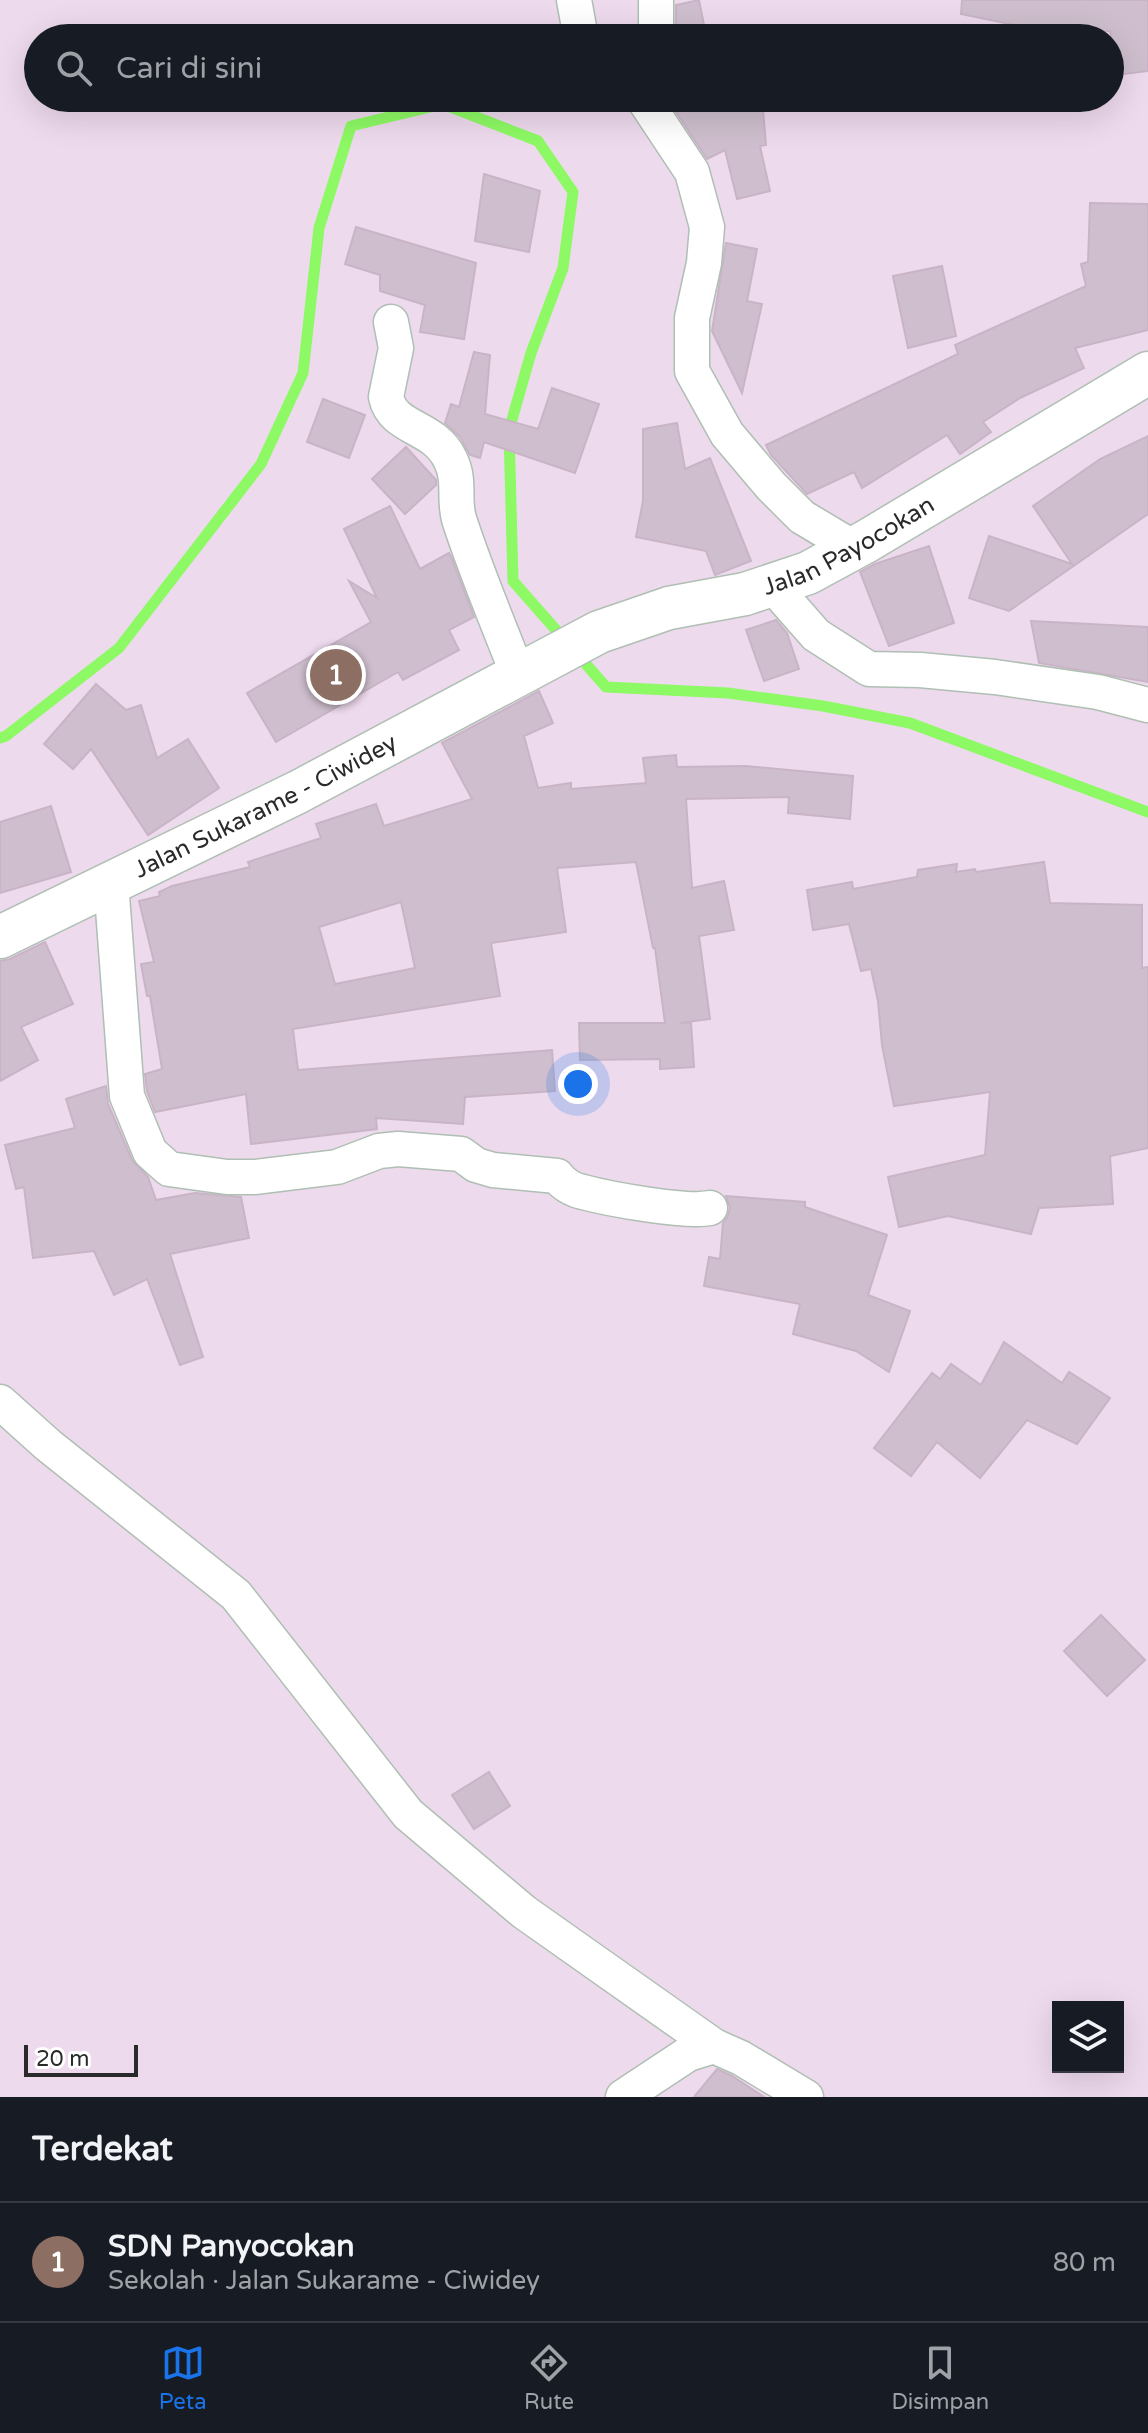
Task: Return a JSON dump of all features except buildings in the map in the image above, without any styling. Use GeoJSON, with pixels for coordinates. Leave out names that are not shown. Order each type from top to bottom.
{"type":"FeatureCollection","features":[{"type":"Feature","properties":{"kind":"street"},"geometry":{"type":"LineString","coordinates":[[574,0],[578,24]]}},
{"type":"Feature","properties":{"kind":"street"},"geometry":{"type":"LineString","coordinates":[[656,0],[656,24]]}},
{"type":"Feature","properties":{"kind":"street"},"geometry":{"type":"LineString","coordinates":[[656,112],[692,172],[707,227],[704,263],[692,318],[692,371],[727,434],[771,486],[802,517],[854,548]]}},
{"type":"Feature","properties":{"kind":"street"},"geometry":{"type":"LineString","coordinates":[[391,322],[396,348],[386,397],[388,405],[396,417],[438,440],[451,460],[458,481],[458,516],[524,673]]}},
{"type":"Feature","properties":{"kind":"street","name":"Jalan Payocokan"},"geometry":{"type":"LineString","coordinates":[[524,673],[599,632],[669,608],[745,594],[808,573],[1148,373]]}},
{"type":"Feature","properties":{"kind":"street"},"geometry":{"type":"LineString","coordinates":[[772,585],[816,635],[869,669],[995,677],[1098,692],[1148,705]]}},
{"type":"Feature","properties":{"kind":"street","name":"Jalan Sukarame - Ciwidey"},"geometry":{"type":"LineString","coordinates":[[0,937],[298,792],[524,673]]}},
{"type":"Feature","properties":{"kind":"street"},"geometry":{"type":"LineString","coordinates":[[111,882],[127,1096],[150,1152],[169,1169],[227,1177],[256,1177],[337,1167],[379,1151],[424,1150],[461,1154],[476,1165],[493,1170],[557,1176],[562,1183],[581,1192],[661,1206],[700,1210],[710,1208]]}},
{"type":"Feature","properties":{"kind":"street"},"geometry":{"type":"LineString","coordinates":[[0,1402],[48,1445],[236,1595],[408,1814],[524,1912],[714,2046],[741,2058],[806,2097]]}},
{"type":"Feature","properties":{"kind":"street"},"geometry":{"type":"LineString","coordinates":[[623,2097],[688,2054],[714,2046]]}},
{"type":"Feature","properties":{"kind":"waterway"},"geometry":{"type":"LineString","coordinates":[[0,738],[119,648],[261,464],[303,373],[319,228],[351,126],[410,112]]}},
{"type":"Feature","properties":{"kind":"waterway"},"geometry":{"type":"LineString","coordinates":[[464,112],[538,141],[573,192],[563,268],[531,353],[509,430],[513,581],[606,687],[728,693],[823,706],[910,723],[1148,812]]}},
{"type":"Feature","properties":{"kind":"place","name":"SDN Panyocokan"},"geometry":{"type":"Point","coordinates":[336,675]}}]}
